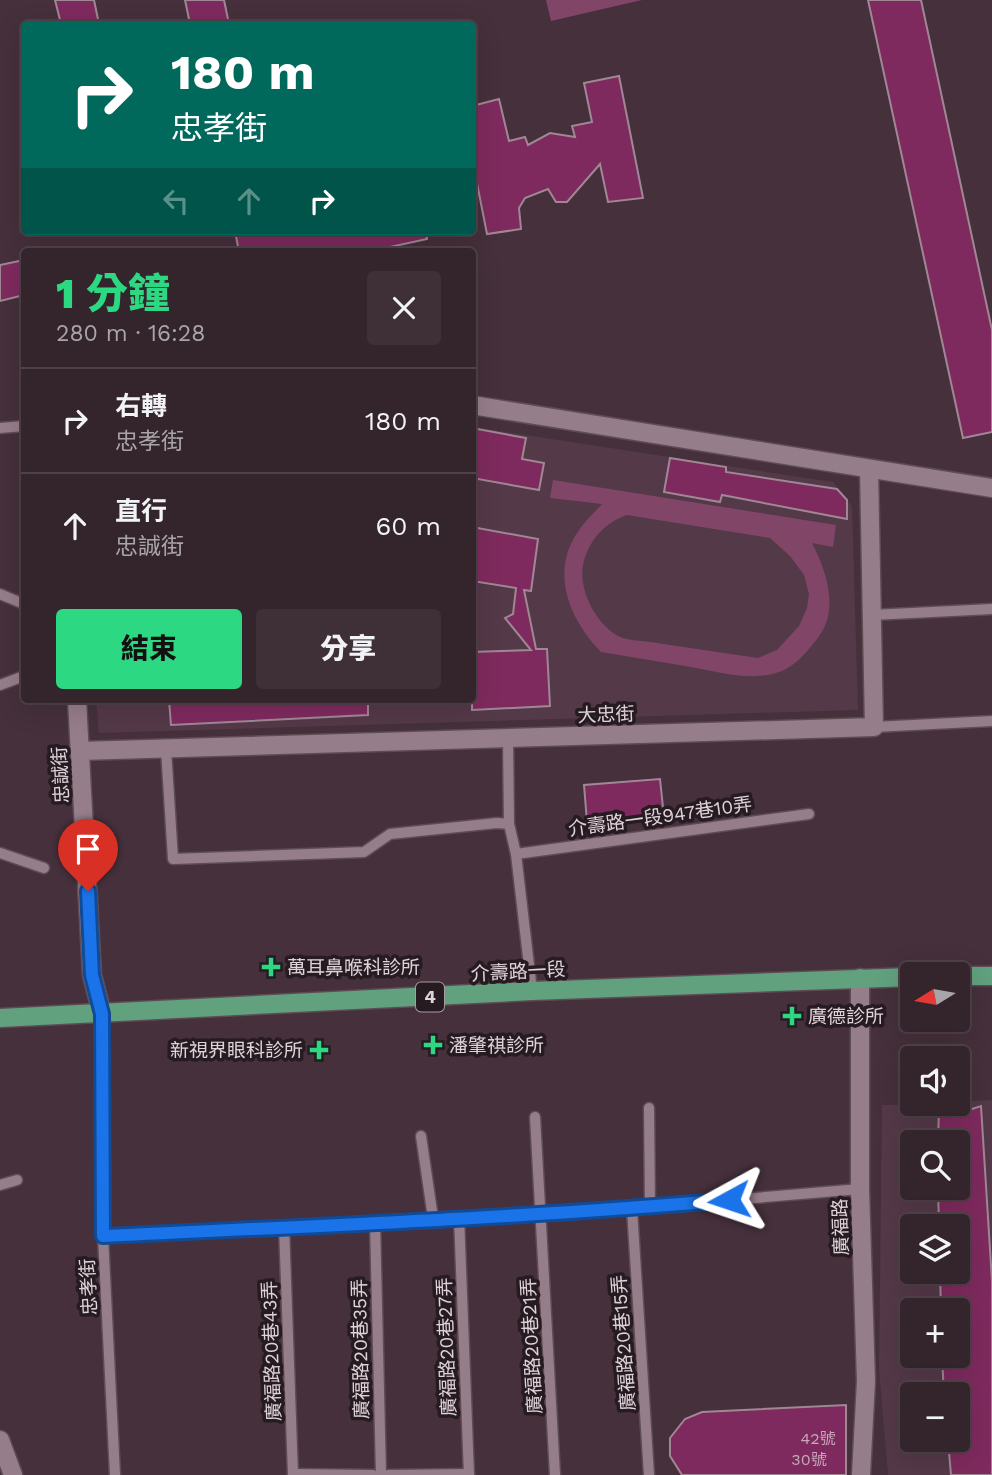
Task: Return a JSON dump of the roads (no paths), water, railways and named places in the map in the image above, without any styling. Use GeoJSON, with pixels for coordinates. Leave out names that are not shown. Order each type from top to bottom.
{"type":"FeatureCollection","features":[{"type":"Feature","properties":{"kind":"main road"},"geometry":{"type":"LineString","coordinates":[[970,976],[992,976]]}},
{"type":"Feature","properties":{"kind":"main road","name":"介壽路一段"},"geometry":{"type":"LineString","coordinates":[[0,1018],[532,991],[900,977]]}},
{"type":"Feature","properties":{"kind":"street"},"geometry":{"type":"LineString","coordinates":[[476,406],[992,488]]}},
{"type":"Feature","properties":{"kind":"street"},"geometry":{"type":"LineString","coordinates":[[869,469],[874,727]]}},
{"type":"Feature","properties":{"kind":"street","name":"忠誠街"},"geometry":{"type":"LineString","coordinates":[[77,703],[92,975],[102,1014]]}},
{"type":"Feature","properties":{"kind":"street","name":"大忠街"},"geometry":{"type":"LineString","coordinates":[[80,751],[874,727]]}},
{"type":"Feature","properties":{"kind":"street","name":"廣福路"},"geometry":{"type":"LineString","coordinates":[[860,978],[860,1189],[866,1381],[862,1475]]}},
{"type":"Feature","properties":{"kind":"street"},"geometry":{"type":"LineString","coordinates":[[0,1440],[13,1475]]}},
{"type":"Feature","properties":{"kind":"lane"},"geometry":{"type":"LineString","coordinates":[[0,428],[21,426]]}},
{"type":"Feature","properties":{"kind":"lane"},"geometry":{"type":"LineString","coordinates":[[0,594],[21,603]]}},
{"type":"Feature","properties":{"kind":"lane"},"geometry":{"type":"LineString","coordinates":[[872,615],[992,609]]}},
{"type":"Feature","properties":{"kind":"lane"},"geometry":{"type":"LineString","coordinates":[[0,685],[21,677]]}},
{"type":"Feature","properties":{"kind":"lane"},"geometry":{"type":"LineString","coordinates":[[874,727],[992,721]]}},
{"type":"Feature","properties":{"kind":"lane"},"geometry":{"type":"LineString","coordinates":[[508,738],[509,824],[516,854],[532,991]]}},
{"type":"Feature","properties":{"kind":"lane"},"geometry":{"type":"LineString","coordinates":[[166,749],[173,859],[364,852],[390,834],[509,824]]}},
{"type":"Feature","properties":{"kind":"lane","name":"介壽路一段947巷10弄"},"geometry":{"type":"LineString","coordinates":[[516,854],[809,814]]}},
{"type":"Feature","properties":{"kind":"lane"},"geometry":{"type":"LineString","coordinates":[[0,853],[44,868]]}},
{"type":"Feature","properties":{"kind":"lane","name":"忠孝街"},"geometry":{"type":"LineString","coordinates":[[102,1014],[103,1236],[115,1475]]}},
{"type":"Feature","properties":{"kind":"lane"},"geometry":{"type":"LineString","coordinates":[[649,1108],[650,1207]]}},
{"type":"Feature","properties":{"kind":"lane","name":"廣福路20巷21弄"},"geometry":{"type":"LineString","coordinates":[[535,1117],[555,1475]]}},
{"type":"Feature","properties":{"kind":"lane"},"geometry":{"type":"LineString","coordinates":[[421,1136],[433,1219]]}},
{"type":"Feature","properties":{"kind":"lane"},"geometry":{"type":"LineString","coordinates":[[0,1185],[17,1180]]}},
{"type":"Feature","properties":{"kind":"lane"},"geometry":{"type":"LineString","coordinates":[[103,1236],[459,1217],[542,1216],[860,1189]]}},
{"type":"Feature","properties":{"kind":"lane","name":"廣福路20巷15弄"},"geometry":{"type":"LineString","coordinates":[[632,1209],[649,1475]]}},
{"type":"Feature","properties":{"kind":"lane","name":"廣福路20巷27弄"},"geometry":{"type":"LineString","coordinates":[[459,1217],[469,1474]]}},
{"type":"Feature","properties":{"kind":"lane","name":"廣福路20巷35弄"},"geometry":{"type":"LineString","coordinates":[[374,1222],[381,1475]]}},
{"type":"Feature","properties":{"kind":"lane","name":"廣福路20巷43弄"},"geometry":{"type":"LineString","coordinates":[[284,1226],[293,1475]]}},
{"type":"Feature","properties":{"kind":"lane"},"geometry":{"type":"LineString","coordinates":[[388,1475],[469,1474]]}},
{"type":"Feature","properties":{"kind":"lane"},"geometry":{"type":"LineString","coordinates":[[293,1475],[373,1475]]}},
{"type":"Feature","properties":{"kind":"place","name":"萬耳鼻喉科診所"},"geometry":{"type":"Point","coordinates":[271,967]}},
{"type":"Feature","properties":{"kind":"place","name":"廣德診所"},"geometry":{"type":"Point","coordinates":[792,1016]}},
{"type":"Feature","properties":{"kind":"place","name":"潘肇祺診所"},"geometry":{"type":"Point","coordinates":[433,1045]}},
{"type":"Feature","properties":{"kind":"place","name":"新視界眼科診所"},"geometry":{"type":"Point","coordinates":[319,1050]}}]}
